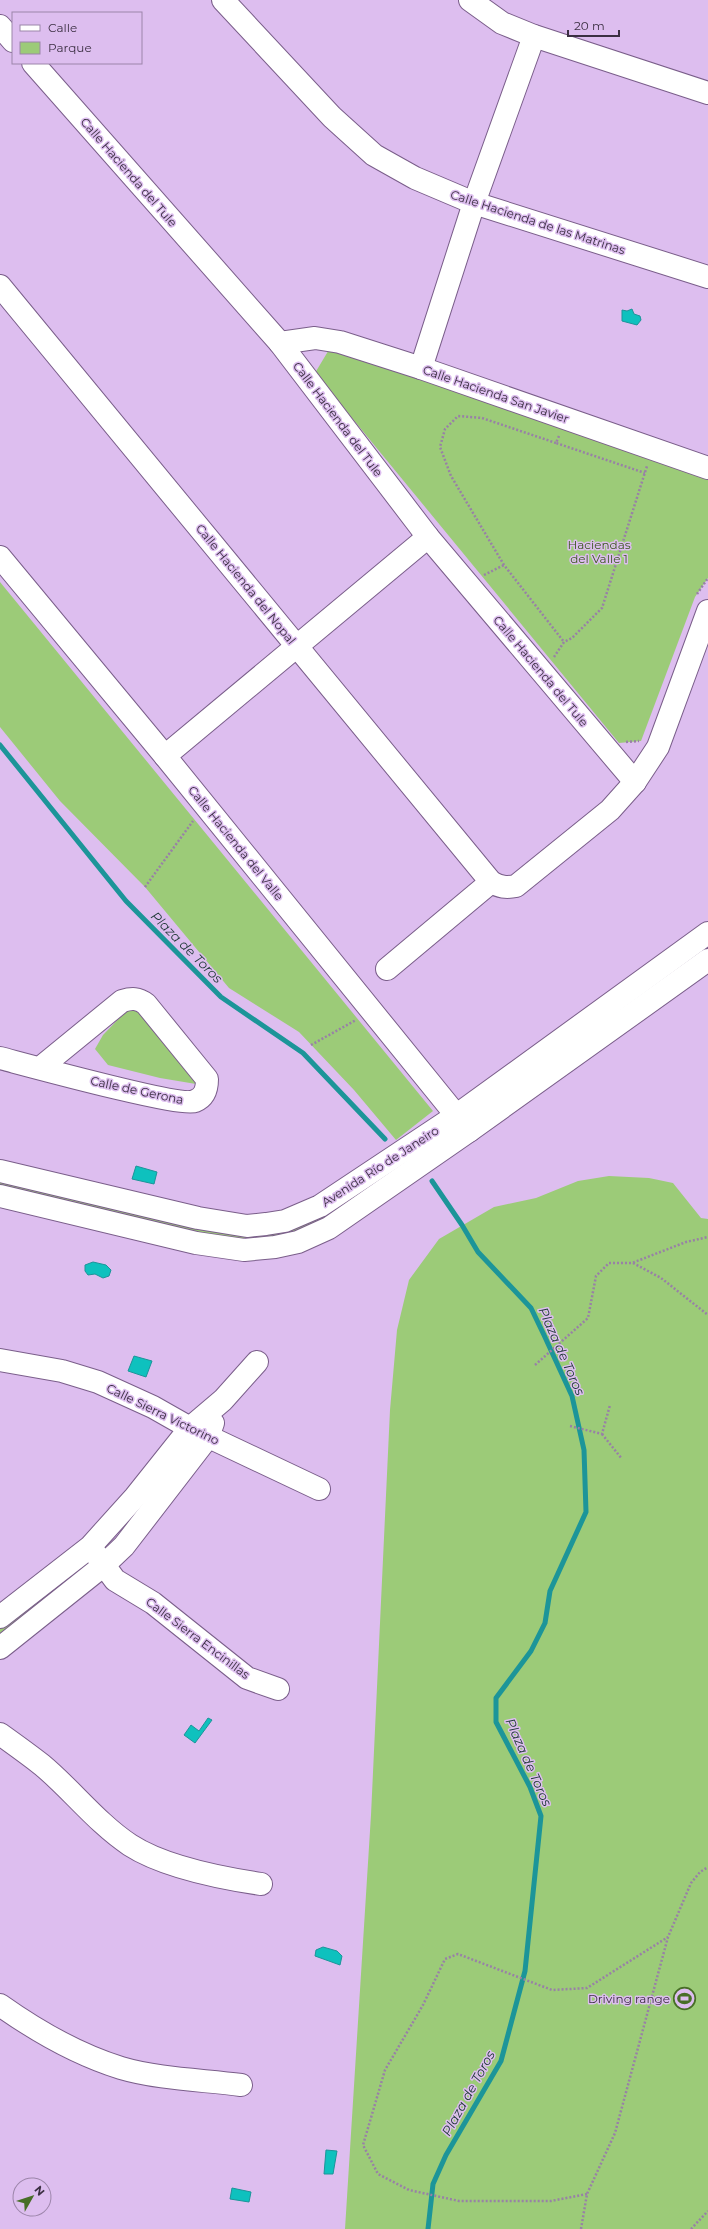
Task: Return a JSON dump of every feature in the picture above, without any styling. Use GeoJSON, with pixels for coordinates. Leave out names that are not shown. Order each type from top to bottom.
{"type":"FeatureCollection","features":[{"type":"Feature","properties":{"kind":"street","name":"Calle Hacienda de las Matrinas"},"geometry":{"type":"LineString","coordinates":[[223,0],[354,140],[374,155],[415,178],[474,203],[708,277]]}},
{"type":"Feature","properties":{"kind":"street"},"geometry":{"type":"LineString","coordinates":[[470,0],[502,23],[534,36],[708,93]]}},
{"type":"Feature","properties":{"kind":"street"},"geometry":{"type":"LineString","coordinates":[[0,26],[12,40]]}},
{"type":"Feature","properties":{"kind":"street"},"geometry":{"type":"LineString","coordinates":[[422,368],[474,203],[534,36]]}},
{"type":"Feature","properties":{"kind":"street","name":"Calle Hacienda del Tule"},"geometry":{"type":"LineString","coordinates":[[34,64],[280,343],[428,537],[635,782]]}},
{"type":"Feature","properties":{"kind":"street","name":"Calle Hacienda del Nopal"},"geometry":{"type":"LineString","coordinates":[[0,286],[491,882]]}},
{"type":"Feature","properties":{"kind":"street","name":"Calle Hacienda San Javier"},"geometry":{"type":"LineString","coordinates":[[280,343],[315,338],[328,340],[422,368],[708,468]]}},
{"type":"Feature","properties":{"kind":"street"},"geometry":{"type":"LineString","coordinates":[[165,756],[296,645],[428,537]]}},
{"type":"Feature","properties":{"kind":"street","name":"Calle Hacienda del Valle"},"geometry":{"type":"LineString","coordinates":[[0,557],[165,756],[463,1123]]}},
{"type":"Feature","properties":{"kind":"street"},"geometry":{"type":"LineString","coordinates":[[387,969],[491,882],[499,887],[507,888],[516,886],[610,810],[635,782],[658,747],[708,611]]}},
{"type":"Feature","properties":{"kind":"street","name":"Avenida Río de Janeiro"},"geometry":{"type":"LineString","coordinates":[[0,1196],[196,1243],[244,1250],[275,1247],[298,1242],[329,1228],[708,933]]}},
{"type":"Feature","properties":{"kind":"street","name":"Avenida Río de Janeiro"},"geometry":{"type":"LineString","coordinates":[[0,1171],[198,1218],[247,1226],[285,1221],[320,1206],[463,1123],[708,960]]}},
{"type":"Feature","properties":{"kind":"street","name":"Calle de Gerona"},"geometry":{"type":"LineString","coordinates":[[0,1058],[40,1068],[184,1102],[198,1099],[206,1092],[207,1087],[207,1079],[146,1004],[140,999],[132,998],[122,1001],[40,1068]]}},
{"type":"Feature","properties":{"kind":"street","name":"Calle Sierra Victorino"},"geometry":{"type":"LineString","coordinates":[[0,1360],[62,1371],[98,1382],[153,1407],[199,1432],[319,1489]]}},
{"type":"Feature","properties":{"kind":"street"},"geometry":{"type":"LineString","coordinates":[[0,1648],[104,1565],[124,1546],[199,1432],[223,1400],[258,1362]]}},
{"type":"Feature","properties":{"kind":"street"},"geometry":{"type":"LineString","coordinates":[[0,1617],[90,1547],[135,1497],[199,1432]]}},
{"type":"Feature","properties":{"kind":"street","name":"Calle Sierra Encinillas"},"geometry":{"type":"LineString","coordinates":[[90,1547],[115,1580],[153,1603],[247,1678],[278,1689]]}},
{"type":"Feature","properties":{"kind":"street"},"geometry":{"type":"LineString","coordinates":[[0,1734],[42,1765],[98,1819],[130,1845],[162,1860],[213,1875],[261,1884]]}},
{"type":"Feature","properties":{"kind":"street"},"geometry":{"type":"LineString","coordinates":[[0,2005],[38,2032],[84,2054],[122,2068],[241,2085]]}},
{"type":"Feature","properties":{"kind":"path"},"geometry":{"type":"LineString","coordinates":[[556,444],[482,418],[458,416],[445,429],[440,447],[451,476],[504,564],[564,642]]}},
{"type":"Feature","properties":{"kind":"path"},"geometry":{"type":"LineString","coordinates":[[552,661],[564,642],[572,638],[602,608],[649,462]]}},
{"type":"Feature","properties":{"kind":"path"},"geometry":{"type":"LineString","coordinates":[[619,743],[641,741]]}},
{"type":"Feature","properties":{"kind":"path"},"geometry":{"type":"LineString","coordinates":[[145,887],[194,819]]}},
{"type":"Feature","properties":{"kind":"path"},"geometry":{"type":"LineString","coordinates":[[311,1045],[358,1019]]}},
{"type":"Feature","properties":{"kind":"path"},"geometry":{"type":"LineString","coordinates":[[535,1365],[588,1318],[596,1276],[601,1269],[609,1263],[632,1263],[686,1242],[708,1237]]}},
{"type":"Feature","properties":{"kind":"path"},"geometry":{"type":"LineString","coordinates":[[632,1263],[661,1278],[708,1315]]}},
{"type":"Feature","properties":{"kind":"path"},"geometry":{"type":"LineString","coordinates":[[602,1434],[610,1405]]}},
{"type":"Feature","properties":{"kind":"path"},"geometry":{"type":"LineString","coordinates":[[570,1426],[602,1434],[622,1459]]}},
{"type":"Feature","properties":{"kind":"path"},"geometry":{"type":"LineString","coordinates":[[581,2229],[587,2194],[615,2133],[668,1937],[691,1883],[700,1872],[708,1867]]}},
{"type":"Feature","properties":{"kind":"path"},"geometry":{"type":"LineString","coordinates":[[587,2194],[551,2201],[459,2201],[409,2190],[378,2174],[363,2145],[385,2070],[423,2005],[445,1959],[458,1954],[552,1990],[587,1988],[668,1937]]}},
{"type":"Feature","properties":{"kind":"path"},"geometry":{"type":"LineString","coordinates":[[691,2229],[708,2211]]}},
{"type":"Feature","properties":{"kind":"green space","name":"Haciendas del Valle 1"},"geometry":{"type":"Polygon","coordinates":[[[330,348],[708,476],[708,578],[695,597],[641,741],[619,743],[315,373],[330,348]]]}},
{"type":"Feature","properties":{"kind":"green space"},"geometry":{"type":"Polygon","coordinates":[[[0,582],[433,1111],[396,1140],[354,1090],[299,1032],[229,988],[145,887],[60,801],[0,727],[0,582]]]}},
{"type":"Feature","properties":{"kind":"green space"},"geometry":{"type":"Polygon","coordinates":[[[130,1007],[154,1009],[200,1057],[196,1084],[160,1078],[108,1065],[95,1049],[103,1035],[130,1007]]]}},
{"type":"Feature","properties":{"kind":"green space"},"geometry":{"type":"Polygon","coordinates":[[[454,1132],[311,1227],[288,1234],[266,1238],[220,1238],[0,1189],[0,1177],[253,1232],[454,1132]]]}},
{"type":"Feature","properties":{"kind":"green space"},"geometry":{"type":"Polygon","coordinates":[[[609,1176],[649,1178],[673,1183],[701,1218],[708,1219],[708,2229],[345,2229],[371,1815],[390,1410],[397,1330],[409,1280],[439,1239],[494,1207],[536,1198],[578,1181],[609,1176]]]}},
{"type":"Feature","properties":{"kind":"green space"},"geometry":{"type":"Polygon","coordinates":[[[67,1571],[74,1580],[0,1638],[0,1625],[67,1571]]]}},
{"type":"Feature","properties":{"kind":"shaded area"},"geometry":{"type":"Polygon","coordinates":[[[632,309],[634,314],[640,316],[641,320],[637,325],[622,321],[622,310],[627,311],[632,309]]]}},
{"type":"Feature","properties":{"kind":"shaded area"},"geometry":{"type":"Polygon","coordinates":[[[136,1166],[157,1172],[154,1184],[132,1179],[136,1166]]]}},
{"type":"Feature","properties":{"kind":"shaded area"},"geometry":{"type":"Polygon","coordinates":[[[93,1262],[106,1265],[111,1270],[109,1276],[103,1278],[95,1274],[88,1275],[85,1271],[85,1265],[93,1262]]]}},
{"type":"Feature","properties":{"kind":"shaded area"},"geometry":{"type":"Polygon","coordinates":[[[134,1356],[152,1361],[146,1377],[128,1371],[134,1356]]]}},
{"type":"Feature","properties":{"kind":"shaded area"},"geometry":{"type":"Polygon","coordinates":[[[208,1718],[212,1720],[195,1743],[184,1735],[191,1725],[199,1731],[208,1718]]]}},
{"type":"Feature","properties":{"kind":"shaded area"},"geometry":{"type":"Polygon","coordinates":[[[323,1947],[337,1951],[342,1956],[340,1965],[315,1956],[316,1950],[323,1947]]]}},
{"type":"Feature","properties":{"kind":"shaded area"},"geometry":{"type":"Polygon","coordinates":[[[326,2150],[337,2151],[333,2174],[324,2174],[326,2150]]]}},
{"type":"Feature","properties":{"kind":"shaded area"},"geometry":{"type":"Polygon","coordinates":[[[232,2188],[251,2192],[249,2202],[230,2199],[232,2188]]]}},
{"type":"Feature","properties":{"kind":"waterway","name":"Plaza de Toros"},"geometry":{"type":"LineString","coordinates":[[0,745],[126,901],[221,997],[303,1053],[385,1139]]}},
{"type":"Feature","properties":{"kind":"waterway","name":"Plaza de Toros"},"geometry":{"type":"LineString","coordinates":[[428,2229],[433,2184],[446,2155],[501,2061],[525,1971],[541,1816],[530,1787],[496,1722],[496,1698],[531,1651],[545,1623],[550,1591],[586,1512],[584,1450],[572,1396],[544,1335],[531,1308],[478,1252],[462,1225],[432,1181]]}},
{"type":"Feature","properties":{"kind":"place","name":"Driving range"},"geometry":{"type":"Point","coordinates":[685,1998]}}]}
